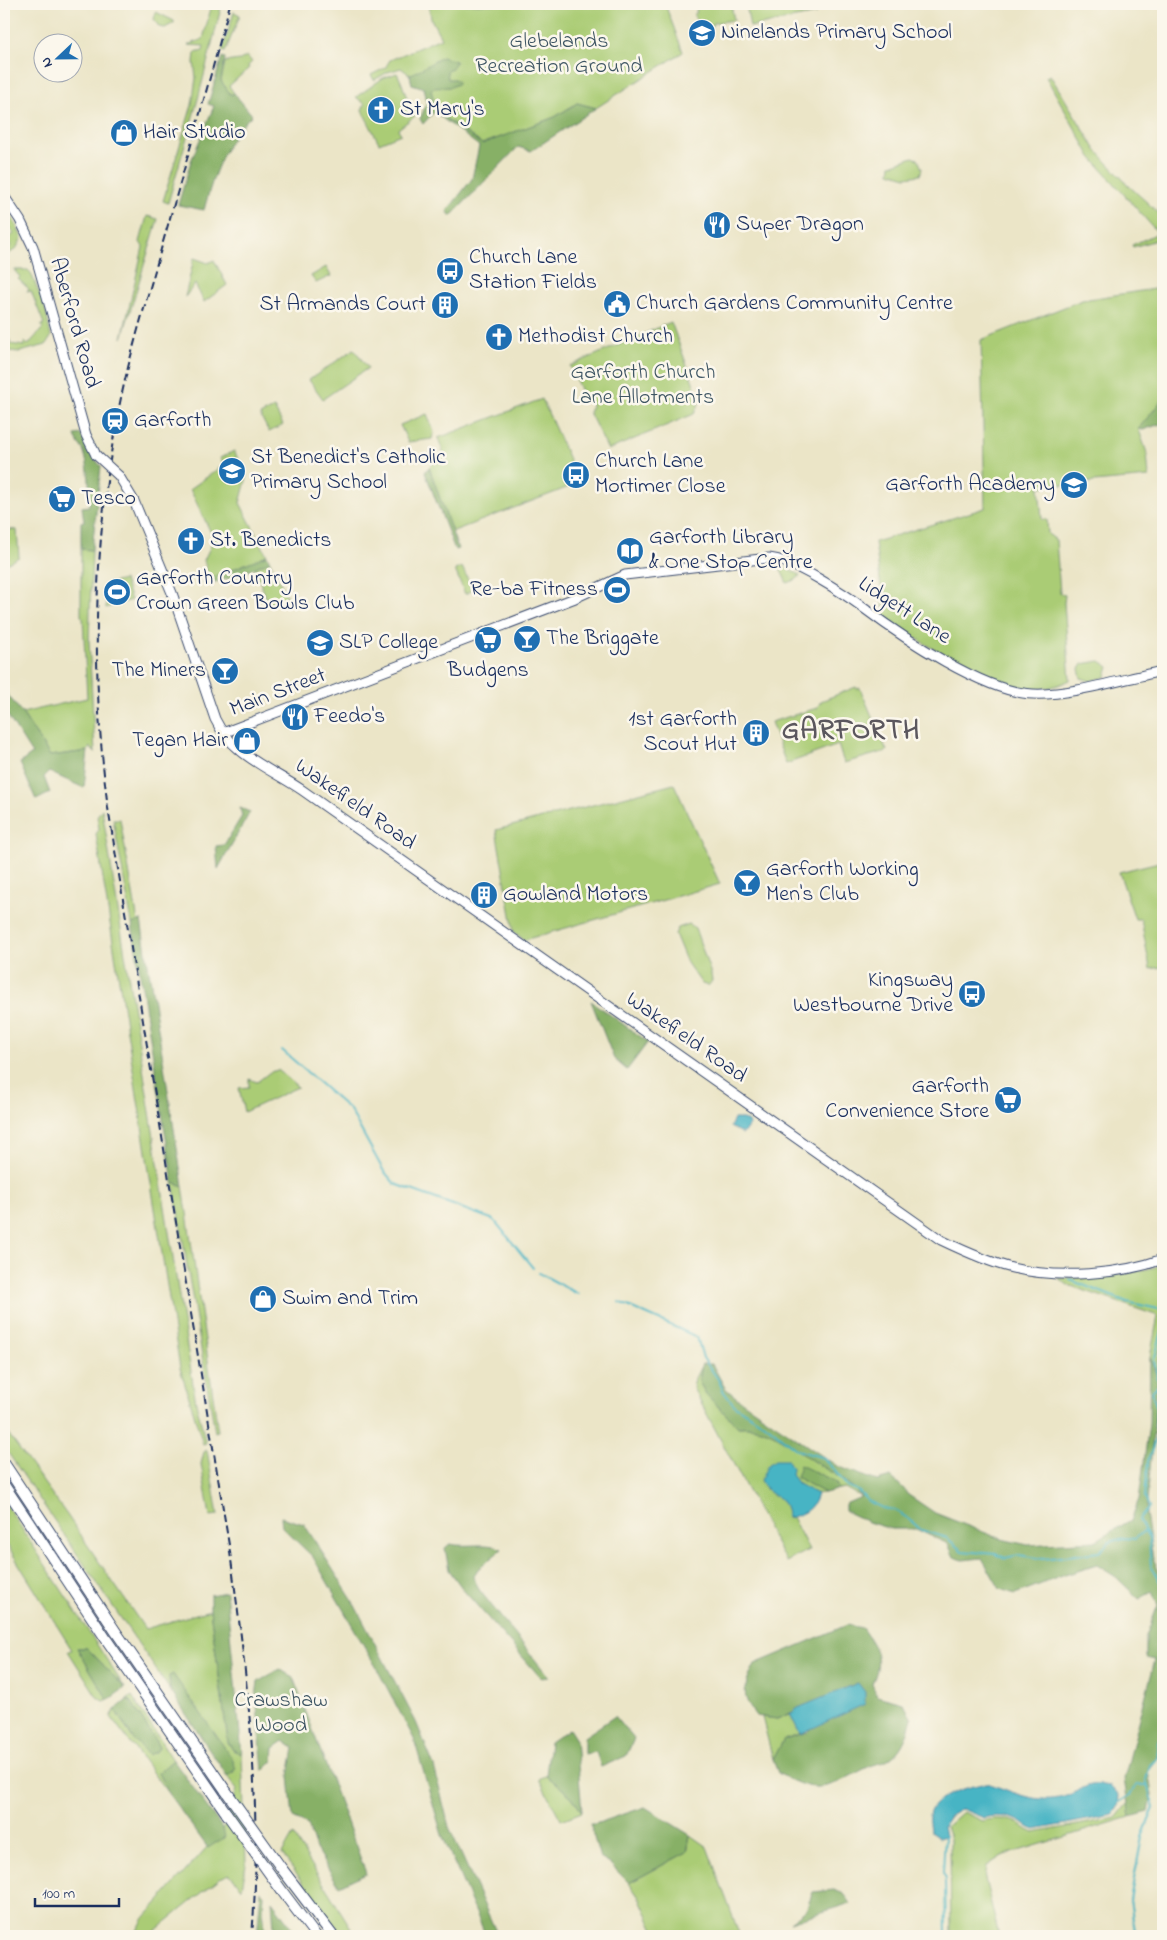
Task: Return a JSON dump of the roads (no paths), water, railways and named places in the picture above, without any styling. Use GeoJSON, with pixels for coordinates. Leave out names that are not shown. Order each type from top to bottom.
{"type":"FeatureCollection","features":[{"type":"Feature","properties":{"kind":"highway"},"geometry":{"type":"LineString","coordinates":[[4,1463],[121,1640],[226,1791],[282,1870],[333,1936]]}},
{"type":"Feature","properties":{"kind":"highway"},"geometry":{"type":"LineString","coordinates":[[4,1485],[106,1639],[226,1814],[316,1936]]}},
{"type":"Feature","properties":{"kind":"main road","name":"Aberford Road"},"geometry":{"type":"LineString","coordinates":[[4,196],[20,220],[32,247],[86,435],[96,455],[119,476],[134,501],[164,573],[196,658],[208,700],[223,733]]}},
{"type":"Feature","properties":{"kind":"main road","name":"Lidgett Lane"},"geometry":{"type":"LineString","coordinates":[[624,576],[742,560],[778,559],[839,591],[903,637],[930,653],[993,683],[1024,694],[1059,692],[1163,670]]}},
{"type":"Feature","properties":{"kind":"main road","name":"Main Street"},"geometry":{"type":"LineString","coordinates":[[223,733],[566,602],[624,576]]}},
{"type":"Feature","properties":{"kind":"main road","name":"Wakefield Road"},"geometry":{"type":"LineString","coordinates":[[223,733],[247,757],[302,790],[934,1235],[961,1250],[1000,1265],[1033,1272],[1067,1273],[1123,1270],[1163,1259]]}},
{"type":"Feature","properties":{"kind":"water"},"geometry":{"type":"Polygon","coordinates":[[[734,1119],[743,1119],[748,1122],[749,1125],[743,1134],[730,1127],[734,1119]]]}},
{"type":"Feature","properties":{"kind":"water"},"geometry":{"type":"Polygon","coordinates":[[[775,1460],[788,1460],[792,1468],[791,1475],[798,1484],[817,1494],[813,1504],[806,1511],[787,1518],[784,1504],[760,1480],[768,1465],[775,1460]]]}},
{"type":"Feature","properties":{"kind":"water"},"geometry":{"type":"Polygon","coordinates":[[[858,1683],[865,1692],[865,1704],[800,1734],[790,1714],[798,1708],[858,1683]]]}},
{"type":"Feature","properties":{"kind":"water"},"geometry":{"type":"Polygon","coordinates":[[[987,1783],[1032,1798],[1041,1799],[1063,1797],[1091,1785],[1111,1786],[1119,1795],[1118,1807],[1113,1815],[1035,1830],[1014,1819],[996,1816],[984,1818],[962,1809],[950,1816],[943,1827],[945,1836],[939,1838],[930,1832],[929,1816],[931,1809],[937,1803],[953,1793],[987,1783]]]}},
{"type":"Feature","properties":{"kind":"waterway"},"geometry":{"type":"LineString","coordinates":[[282,1050],[350,1110],[383,1170],[395,1184],[494,1220],[533,1268]]}},
{"type":"Feature","properties":{"kind":"waterway"},"geometry":{"type":"LineString","coordinates":[[539,1273],[578,1294]]}},
{"type":"Feature","properties":{"kind":"waterway"},"geometry":{"type":"LineString","coordinates":[[1070,1280],[1127,1302],[1163,1310]]}},
{"type":"Feature","properties":{"kind":"waterway"},"geometry":{"type":"LineString","coordinates":[[619,1302],[697,1337],[703,1358],[735,1406],[769,1427],[797,1450],[824,1458],[847,1486],[858,1491],[868,1501],[883,1508],[894,1510],[909,1519],[921,1530],[947,1538],[962,1551],[996,1554],[1005,1558],[1019,1555],[1043,1559],[1099,1552],[1110,1542],[1124,1538],[1135,1539],[1144,1531]]}},
{"type":"Feature","properties":{"kind":"waterway"},"geometry":{"type":"LineString","coordinates":[[1163,1328],[1154,1360],[1159,1385],[1152,1391],[1156,1405],[1156,1438],[1148,1461],[1145,1497],[1149,1507],[1139,1520],[1149,1538],[1151,1566],[1163,1587]]}},
{"type":"Feature","properties":{"kind":"waterway"},"geometry":{"type":"LineString","coordinates":[[1141,1936],[1135,1931],[1130,1900],[1142,1837],[1154,1808],[1146,1780],[1150,1765],[1159,1757],[1158,1742],[1163,1730]]}},
{"type":"Feature","properties":{"kind":"waterway"},"geometry":{"type":"LineString","coordinates":[[1118,1803],[1130,1795],[1137,1785],[1147,1785]]}},
{"type":"Feature","properties":{"kind":"waterway"},"geometry":{"type":"LineString","coordinates":[[945,1836],[943,1872],[945,1880],[946,1936]]}},
{"type":"Feature","properties":{"kind":"railway"},"geometry":{"type":"LineString","coordinates":[[230,4],[138,329],[121,396],[103,516],[99,564],[97,662],[99,710],[108,808],[229,1545],[242,1643],[251,1740],[256,1838],[252,1936]]}},
{"type":"Feature","properties":{"kind":"place","name":"Ninelands Primary School"},"geometry":{"type":"Point","coordinates":[702,33]}},
{"type":"Feature","properties":{"kind":"place","name":"St Mary's"},"geometry":{"type":"Point","coordinates":[381,110]}},
{"type":"Feature","properties":{"kind":"place","name":"Hair Studio"},"geometry":{"type":"Point","coordinates":[124,133]}},
{"type":"Feature","properties":{"kind":"place","name":"Super Dragon"},"geometry":{"type":"Point","coordinates":[717,225]}},
{"type":"Feature","properties":{"kind":"place","name":"Church Lane Station Fields"},"geometry":{"type":"Point","coordinates":[450,271]}},
{"type":"Feature","properties":{"kind":"place","name":"Church Gardens Community Centre"},"geometry":{"type":"Point","coordinates":[617,304]}},
{"type":"Feature","properties":{"kind":"place","name":"St Armands Court"},"geometry":{"type":"Point","coordinates":[445,305]}},
{"type":"Feature","properties":{"kind":"place","name":"Methodist Church"},"geometry":{"type":"Point","coordinates":[499,337]}},
{"type":"Feature","properties":{"kind":"place","name":"Garforth"},"geometry":{"type":"Point","coordinates":[115,421]}},
{"type":"Feature","properties":{"kind":"place","name":"St Benedict's Catholic Primary School"},"geometry":{"type":"Point","coordinates":[232,471]}},
{"type":"Feature","properties":{"kind":"place","name":"Church Lane Mortimer Close"},"geometry":{"type":"Point","coordinates":[576,475]}},
{"type":"Feature","properties":{"kind":"place","name":"Garforth Academy"},"geometry":{"type":"Point","coordinates":[1074,485]}},
{"type":"Feature","properties":{"kind":"place","name":"Tesco"},"geometry":{"type":"Point","coordinates":[62,499]}},
{"type":"Feature","properties":{"kind":"place","name":"St. Benedicts"},"geometry":{"type":"Point","coordinates":[191,541]}},
{"type":"Feature","properties":{"kind":"place","name":"Garforth Library & One Stop Centre"},"geometry":{"type":"Point","coordinates":[630,551]}},
{"type":"Feature","properties":{"kind":"place","name":"Re-ba Fitness"},"geometry":{"type":"Point","coordinates":[617,590]}},
{"type":"Feature","properties":{"kind":"place","name":"Garforth Country Crown Green Bowls Club"},"geometry":{"type":"Point","coordinates":[117,592]}},
{"type":"Feature","properties":{"kind":"place","name":"The Briggate"},"geometry":{"type":"Point","coordinates":[527,639]}},
{"type":"Feature","properties":{"kind":"place","name":"Budgens"},"geometry":{"type":"Point","coordinates":[488,640]}},
{"type":"Feature","properties":{"kind":"place","name":"SLP College"},"geometry":{"type":"Point","coordinates":[320,643]}},
{"type":"Feature","properties":{"kind":"place","name":"The Miners"},"geometry":{"type":"Point","coordinates":[225,671]}},
{"type":"Feature","properties":{"kind":"place","name":"Feedo's"},"geometry":{"type":"Point","coordinates":[295,717]}},
{"type":"Feature","properties":{"kind":"place","name":"1st Garforth Scout Hut"},"geometry":{"type":"Point","coordinates":[756,733]}},
{"type":"Feature","properties":{"kind":"place","name":"Tegan Hair"},"geometry":{"type":"Point","coordinates":[247,741]}},
{"type":"Feature","properties":{"kind":"place","name":"Garforth Working Men's Club"},"geometry":{"type":"Point","coordinates":[747,883]}},
{"type":"Feature","properties":{"kind":"place","name":"Gowland Motors"},"geometry":{"type":"Point","coordinates":[484,895]}},
{"type":"Feature","properties":{"kind":"place","name":"Kingsway Westbourne Drive"},"geometry":{"type":"Point","coordinates":[972,994]}},
{"type":"Feature","properties":{"kind":"place","name":"Garforth Convenience Store"},"geometry":{"type":"Point","coordinates":[1008,1100]}},
{"type":"Feature","properties":{"kind":"place","name":"Swim and Trim"},"geometry":{"type":"Point","coordinates":[263,1299]}},
{"type":"Feature","properties":{"kind":"district","name":"GARFORTH"},"geometry":{"type":"Point","coordinates":[851,731]}},
{"type":"Feature","properties":{"kind":"park label","name":"Glebelands Recreation Ground"},"geometry":{"type":"Point","coordinates":[559,54]}},
{"type":"Feature","properties":{"kind":"park label","name":"Garforth Church Lane Allotments"},"geometry":{"type":"Point","coordinates":[643,386]}},
{"type":"Feature","properties":{"kind":"park label","name":"Crawshaw Wood"},"geometry":{"type":"Point","coordinates":[281,1714]}}]}
